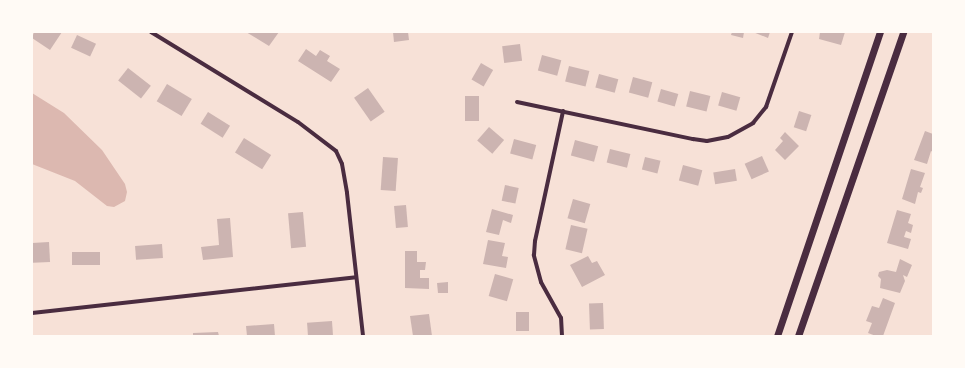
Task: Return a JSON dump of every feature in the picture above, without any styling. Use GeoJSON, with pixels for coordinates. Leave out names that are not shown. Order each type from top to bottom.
{"type":"FeatureCollection","features":[{"type":"Feature","properties":{"kind":"main road"},"geometry":{"type":"LineString","coordinates":[[777,336],[880,32]]}},
{"type":"Feature","properties":{"kind":"main road"},"geometry":{"type":"LineString","coordinates":[[798,336],[903,32]]}},
{"type":"Feature","properties":{"kind":"street"},"geometry":{"type":"LineString","coordinates":[[151,32],[298,122],[336,151],[342,164],[346,186],[363,336]]}},
{"type":"Feature","properties":{"kind":"street"},"geometry":{"type":"LineString","coordinates":[[517,102],[692,139],[707,141],[728,138],[753,123],[766,107],[792,32]]}},
{"type":"Feature","properties":{"kind":"street"},"geometry":{"type":"LineString","coordinates":[[562,336],[561,318],[541,282],[534,255],[535,241],[563,111]]}},
{"type":"Feature","properties":{"kind":"street"},"geometry":{"type":"LineString","coordinates":[[32,313],[356,277]]}},
{"type":"Feature","properties":{"kind":"shaded area"},"geometry":{"type":"Polygon","coordinates":[[[32,93],[64,113],[102,150],[125,184],[127,192],[125,201],[114,207],[107,206],[75,181],[32,164],[32,93]]]}},
{"type":"Feature","properties":{"kind":"building"},"geometry":{"type":"Polygon","coordinates":[[[34,32],[62,32],[50,50],[32,38],[34,32]]]}},
{"type":"Feature","properties":{"kind":"building"},"geometry":{"type":"Polygon","coordinates":[[[246,32],[279,32],[269,46],[246,32]]]}},
{"type":"Feature","properties":{"kind":"building"},"geometry":{"type":"Polygon","coordinates":[[[393,32],[408,32],[409,40],[394,42],[393,32]]]}},
{"type":"Feature","properties":{"kind":"building"},"geometry":{"type":"Polygon","coordinates":[[[732,32],[744,32],[743,38],[731,35],[732,32]]]}},
{"type":"Feature","properties":{"kind":"building"},"geometry":{"type":"Polygon","coordinates":[[[753,32],[770,32],[768,38],[753,32]]]}},
{"type":"Feature","properties":{"kind":"building"},"geometry":{"type":"Polygon","coordinates":[[[820,32],[845,32],[841,45],[819,39],[820,32]]]}},
{"type":"Feature","properties":{"kind":"building"},"geometry":{"type":"Polygon","coordinates":[[[77,35],[96,44],[90,57],[71,48],[77,35]]]}},
{"type":"Feature","properties":{"kind":"building"},"geometry":{"type":"Polygon","coordinates":[[[520,44],[522,61],[504,63],[502,46],[520,44]]]}},
{"type":"Feature","properties":{"kind":"building"},"geometry":{"type":"Polygon","coordinates":[[[306,49],[316,56],[320,50],[330,56],[327,61],[340,69],[331,82],[298,61],[306,49]]]}},
{"type":"Feature","properties":{"kind":"building"},"geometry":{"type":"Polygon","coordinates":[[[542,55],[561,60],[557,76],[538,70],[542,55]]]}},
{"type":"Feature","properties":{"kind":"building"},"geometry":{"type":"Polygon","coordinates":[[[481,63],[493,70],[484,86],[472,79],[481,63]]]}},
{"type":"Feature","properties":{"kind":"building"},"geometry":{"type":"Polygon","coordinates":[[[569,66],[589,71],[586,87],[565,82],[569,66]]]}},
{"type":"Feature","properties":{"kind":"building"},"geometry":{"type":"Polygon","coordinates":[[[128,68],[151,86],[141,98],[118,81],[128,68]]]}},
{"type":"Feature","properties":{"kind":"building"},"geometry":{"type":"Polygon","coordinates":[[[599,74],[618,79],[615,93],[595,88],[599,74]]]}},
{"type":"Feature","properties":{"kind":"building"},"geometry":{"type":"Polygon","coordinates":[[[633,77],[652,82],[648,98],[629,92],[633,77]]]}},
{"type":"Feature","properties":{"kind":"building"},"geometry":{"type":"Polygon","coordinates":[[[167,84],[192,99],[182,116],[157,101],[167,84]]]}},
{"type":"Feature","properties":{"kind":"building"},"geometry":{"type":"Polygon","coordinates":[[[368,88],[385,112],[371,122],[354,98],[368,88]]]}},
{"type":"Feature","properties":{"kind":"building"},"geometry":{"type":"Polygon","coordinates":[[[661,89],[678,94],[675,106],[657,101],[661,89]]]}},
{"type":"Feature","properties":{"kind":"building"},"geometry":{"type":"Polygon","coordinates":[[[690,91],[710,96],[707,112],[686,107],[690,91]]]}},
{"type":"Feature","properties":{"kind":"building"},"geometry":{"type":"Polygon","coordinates":[[[722,92],[740,97],[736,111],[718,105],[722,92]]]}},
{"type":"Feature","properties":{"kind":"building"},"geometry":{"type":"Polygon","coordinates":[[[465,96],[479,96],[479,121],[465,121],[465,96]]]}},
{"type":"Feature","properties":{"kind":"building"},"geometry":{"type":"Polygon","coordinates":[[[799,111],[811,115],[806,131],[794,127],[799,111]]]}},
{"type":"Feature","properties":{"kind":"building"},"geometry":{"type":"Polygon","coordinates":[[[208,112],[230,126],[223,138],[201,124],[208,112]]]}},
{"type":"Feature","properties":{"kind":"building"},"geometry":{"type":"Polygon","coordinates":[[[489,127],[504,140],[492,154],[477,141],[489,127]]]}},
{"type":"Feature","properties":{"kind":"building"},"geometry":{"type":"Polygon","coordinates":[[[925,131],[933,134],[933,152],[931,151],[927,164],[914,160],[925,131]]]}},
{"type":"Feature","properties":{"kind":"building"},"geometry":{"type":"Polygon","coordinates":[[[785,132],[799,146],[785,160],[775,150],[783,141],[780,138],[785,132]]]}},
{"type":"Feature","properties":{"kind":"building"},"geometry":{"type":"Polygon","coordinates":[[[244,138],[271,155],[262,169],[235,152],[244,138]]]}},
{"type":"Feature","properties":{"kind":"building"},"geometry":{"type":"Polygon","coordinates":[[[514,139],[536,145],[532,159],[510,153],[514,139]]]}},
{"type":"Feature","properties":{"kind":"building"},"geometry":{"type":"Polygon","coordinates":[[[575,140],[598,146],[594,162],[571,155],[575,140]]]}},
{"type":"Feature","properties":{"kind":"building"},"geometry":{"type":"Polygon","coordinates":[[[610,149],[630,154],[627,168],[607,163],[610,149]]]}},
{"type":"Feature","properties":{"kind":"building"},"geometry":{"type":"Polygon","coordinates":[[[762,156],[769,172],[752,179],[745,164],[762,156]]]}},
{"type":"Feature","properties":{"kind":"building"},"geometry":{"type":"Polygon","coordinates":[[[383,157],[398,158],[396,191],[381,190],[383,157]]]}},
{"type":"Feature","properties":{"kind":"building"},"geometry":{"type":"Polygon","coordinates":[[[645,157],[661,161],[657,173],[642,170],[645,157]]]}},
{"type":"Feature","properties":{"kind":"building"},"geometry":{"type":"Polygon","coordinates":[[[683,165],[702,170],[698,186],[679,180],[683,165]]]}},
{"type":"Feature","properties":{"kind":"building"},"geometry":{"type":"Polygon","coordinates":[[[735,169],[737,181],[715,184],[713,172],[735,169]]]}},
{"type":"Feature","properties":{"kind":"building"},"geometry":{"type":"Polygon","coordinates":[[[911,169],[925,173],[920,187],[923,188],[921,193],[918,192],[915,204],[902,199],[911,169]]]}},
{"type":"Feature","properties":{"kind":"building"},"geometry":{"type":"Polygon","coordinates":[[[505,185],[519,188],[515,204],[502,201],[505,185]]]}},
{"type":"Feature","properties":{"kind":"building"},"geometry":{"type":"Polygon","coordinates":[[[573,199],[590,204],[585,223],[567,218],[573,199]]]}},
{"type":"Feature","properties":{"kind":"building"},"geometry":{"type":"Polygon","coordinates":[[[406,205],[408,227],[396,228],[394,206],[406,205]]]}},
{"type":"Feature","properties":{"kind":"building"},"geometry":{"type":"Polygon","coordinates":[[[492,209],[513,215],[511,223],[503,220],[499,235],[486,232],[492,209]]]}},
{"type":"Feature","properties":{"kind":"building"},"geometry":{"type":"Polygon","coordinates":[[[897,210],[911,214],[908,223],[913,225],[911,233],[906,231],[904,237],[911,239],[908,249],[887,243],[897,210]]]}},
{"type":"Feature","properties":{"kind":"building"},"geometry":{"type":"Polygon","coordinates":[[[303,212],[306,247],[291,248],[288,213],[303,212]]]}},
{"type":"Feature","properties":{"kind":"building"},"geometry":{"type":"Polygon","coordinates":[[[230,218],[233,257],[203,260],[201,247],[219,245],[217,219],[230,218]]]}},
{"type":"Feature","properties":{"kind":"building"},"geometry":{"type":"Polygon","coordinates":[[[571,225],[588,229],[582,253],[565,249],[571,225]]]}},
{"type":"Feature","properties":{"kind":"building"},"geometry":{"type":"Polygon","coordinates":[[[488,240],[505,243],[502,256],[508,257],[506,268],[483,264],[488,240]]]}},
{"type":"Feature","properties":{"kind":"building"},"geometry":{"type":"Polygon","coordinates":[[[49,242],[50,262],[33,263],[32,243],[49,242]]]}},
{"type":"Feature","properties":{"kind":"building"},"geometry":{"type":"Polygon","coordinates":[[[162,244],[163,258],[136,260],[135,246],[162,244]]]}},
{"type":"Feature","properties":{"kind":"building"},"geometry":{"type":"Polygon","coordinates":[[[405,251],[417,251],[417,262],[426,262],[425,270],[420,270],[420,278],[429,278],[429,289],[405,288],[405,251]]]}},
{"type":"Feature","properties":{"kind":"building"},"geometry":{"type":"Polygon","coordinates":[[[72,252],[100,252],[100,265],[72,265],[72,252]]]}},
{"type":"Feature","properties":{"kind":"building"},"geometry":{"type":"Polygon","coordinates":[[[588,256],[592,263],[597,261],[605,275],[582,287],[570,265],[588,256]]]}},
{"type":"Feature","properties":{"kind":"building"},"geometry":{"type":"Polygon","coordinates":[[[900,259],[912,265],[907,277],[903,275],[905,281],[900,293],[880,288],[881,279],[878,276],[879,272],[887,270],[896,272],[900,259]]]}},
{"type":"Feature","properties":{"kind":"building"},"geometry":{"type":"Polygon","coordinates":[[[495,274],[513,279],[507,301],[489,296],[495,274]]]}},
{"type":"Feature","properties":{"kind":"building"},"geometry":{"type":"Polygon","coordinates":[[[448,282],[448,293],[438,293],[437,283],[448,282]]]}},
{"type":"Feature","properties":{"kind":"building"},"geometry":{"type":"Polygon","coordinates":[[[883,298],[895,303],[883,336],[876,336],[868,333],[872,323],[866,321],[872,306],[879,308],[883,298]]]}},
{"type":"Feature","properties":{"kind":"building"},"geometry":{"type":"Polygon","coordinates":[[[589,303],[603,303],[604,329],[590,329],[589,303]]]}},
{"type":"Feature","properties":{"kind":"building"},"geometry":{"type":"Polygon","coordinates":[[[516,312],[529,312],[529,331],[516,331],[516,312]]]}},
{"type":"Feature","properties":{"kind":"building"},"geometry":{"type":"Polygon","coordinates":[[[429,314],[432,336],[413,336],[410,316],[429,314]]]}},
{"type":"Feature","properties":{"kind":"building"},"geometry":{"type":"Polygon","coordinates":[[[332,321],[333,336],[308,336],[307,323],[332,321]]]}},
{"type":"Feature","properties":{"kind":"building"},"geometry":{"type":"Polygon","coordinates":[[[274,324],[275,336],[247,336],[246,326],[274,324]]]}},
{"type":"Feature","properties":{"kind":"building"},"geometry":{"type":"Polygon","coordinates":[[[218,332],[219,336],[193,336],[193,333],[218,332]]]}}]}
